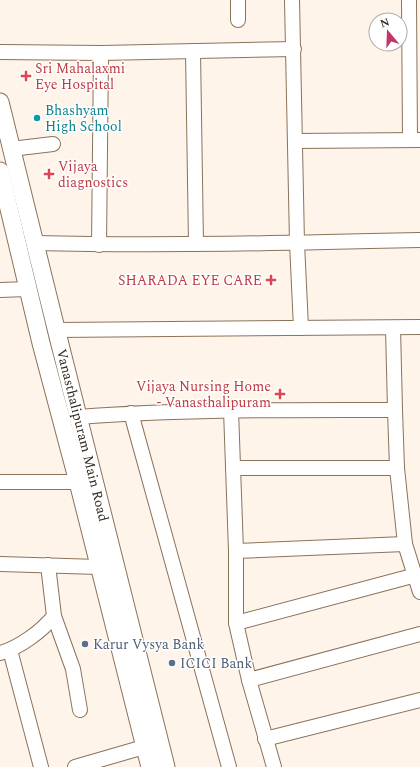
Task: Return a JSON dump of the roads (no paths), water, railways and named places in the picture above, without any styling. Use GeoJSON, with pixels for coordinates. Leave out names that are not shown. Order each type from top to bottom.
{"type":"FeatureCollection","features":[{"type":"Feature","properties":{"kind":"street"},"geometry":{"type":"LineString","coordinates":[[238,0],[238,20]]}},
{"type":"Feature","properties":{"kind":"street"},"geometry":{"type":"LineString","coordinates":[[292,0],[297,243],[301,328]]}},
{"type":"Feature","properties":{"kind":"street"},"geometry":{"type":"LineString","coordinates":[[295,141],[415,140],[409,0]]}},
{"type":"Feature","properties":{"kind":"street"},"geometry":{"type":"LineString","coordinates":[[0,52],[101,53],[294,48]]}},
{"type":"Feature","properties":{"kind":"street"},"geometry":{"type":"LineString","coordinates":[[193,51],[196,244]]}},
{"type":"Feature","properties":{"kind":"street"},"geometry":{"type":"LineString","coordinates":[[99,245],[101,53]]}},
{"type":"Feature","properties":{"kind":"street","name":"Vanasthalipuram Main Road"},"geometry":{"type":"LineString","coordinates":[[0,102],[11,149],[12,210],[34,244],[79,416],[86,480],[99,567],[150,767]]}},
{"type":"Feature","properties":{"kind":"street"},"geometry":{"type":"LineString","coordinates":[[11,149],[53,144]]}},
{"type":"Feature","properties":{"kind":"street","name":"Vanasthalipuram Main Road"},"geometry":{"type":"LineString","coordinates":[[0,171],[12,210],[28,289],[86,480],[116,563],[166,767]]}},
{"type":"Feature","properties":{"kind":"street"},"geometry":{"type":"LineString","coordinates":[[34,244],[99,245],[297,243],[420,240]]}},
{"type":"Feature","properties":{"kind":"street"},"geometry":{"type":"LineString","coordinates":[[0,290],[28,289]]}},
{"type":"Feature","properties":{"kind":"street"},"geometry":{"type":"LineString","coordinates":[[56,330],[420,327]]}},
{"type":"Feature","properties":{"kind":"street"},"geometry":{"type":"LineString","coordinates":[[393,328],[397,468],[405,544],[416,575],[420,592]]}},
{"type":"Feature","properties":{"kind":"street"},"geometry":{"type":"LineString","coordinates":[[79,416],[131,412],[231,410],[395,410]]}},
{"type":"Feature","properties":{"kind":"street"},"geometry":{"type":"LineString","coordinates":[[231,410],[236,551],[236,623],[249,680],[274,767]]}},
{"type":"Feature","properties":{"kind":"street"},"geometry":{"type":"LineString","coordinates":[[131,412],[229,767]]}},
{"type":"Feature","properties":{"kind":"street"},"geometry":{"type":"LineString","coordinates":[[233,468],[397,468]]}},
{"type":"Feature","properties":{"kind":"street"},"geometry":{"type":"LineString","coordinates":[[0,482],[86,480]]}},
{"type":"Feature","properties":{"kind":"street"},"geometry":{"type":"LineString","coordinates":[[236,551],[405,544]]}},
{"type":"Feature","properties":{"kind":"street"},"geometry":{"type":"LineString","coordinates":[[0,564],[99,567],[116,563]]}},
{"type":"Feature","properties":{"kind":"street"},"geometry":{"type":"LineString","coordinates":[[48,565],[54,616],[73,669],[80,710]]}},
{"type":"Feature","properties":{"kind":"street"},"geometry":{"type":"LineString","coordinates":[[236,623],[416,575]]}},
{"type":"Feature","properties":{"kind":"street"},"geometry":{"type":"LineString","coordinates":[[41,767],[5,652],[45,627],[54,616]]}},
{"type":"Feature","properties":{"kind":"street"},"geometry":{"type":"LineString","coordinates":[[249,680],[420,634]]}},
{"type":"Feature","properties":{"kind":"street"},"geometry":{"type":"LineString","coordinates":[[265,739],[420,700]]}},
{"type":"Feature","properties":{"kind":"street"},"geometry":{"type":"LineString","coordinates":[[75,767],[144,747]]}},
{"type":"Feature","properties":{"kind":"place","name":"Sri Mahalaxmi Eye Hospital"},"geometry":{"type":"Point","coordinates":[26,76]}},
{"type":"Feature","properties":{"kind":"place","name":"Bhashyam High School"},"geometry":{"type":"Point","coordinates":[37,118]}},
{"type":"Feature","properties":{"kind":"place","name":"Vijaya diagnostics"},"geometry":{"type":"Point","coordinates":[49,174]}},
{"type":"Feature","properties":{"kind":"place","name":"SHARADA EYE CARE"},"geometry":{"type":"Point","coordinates":[271,280]}},
{"type":"Feature","properties":{"kind":"place","name":"Vijaya Nursing Home - Vanasthalipuram"},"geometry":{"type":"Point","coordinates":[280,394]}},
{"type":"Feature","properties":{"kind":"place","name":"Karur Vysya Bank"},"geometry":{"type":"Point","coordinates":[85,644]}},
{"type":"Feature","properties":{"kind":"place","name":"ICICI Bank"},"geometry":{"type":"Point","coordinates":[172,663]}}]}
